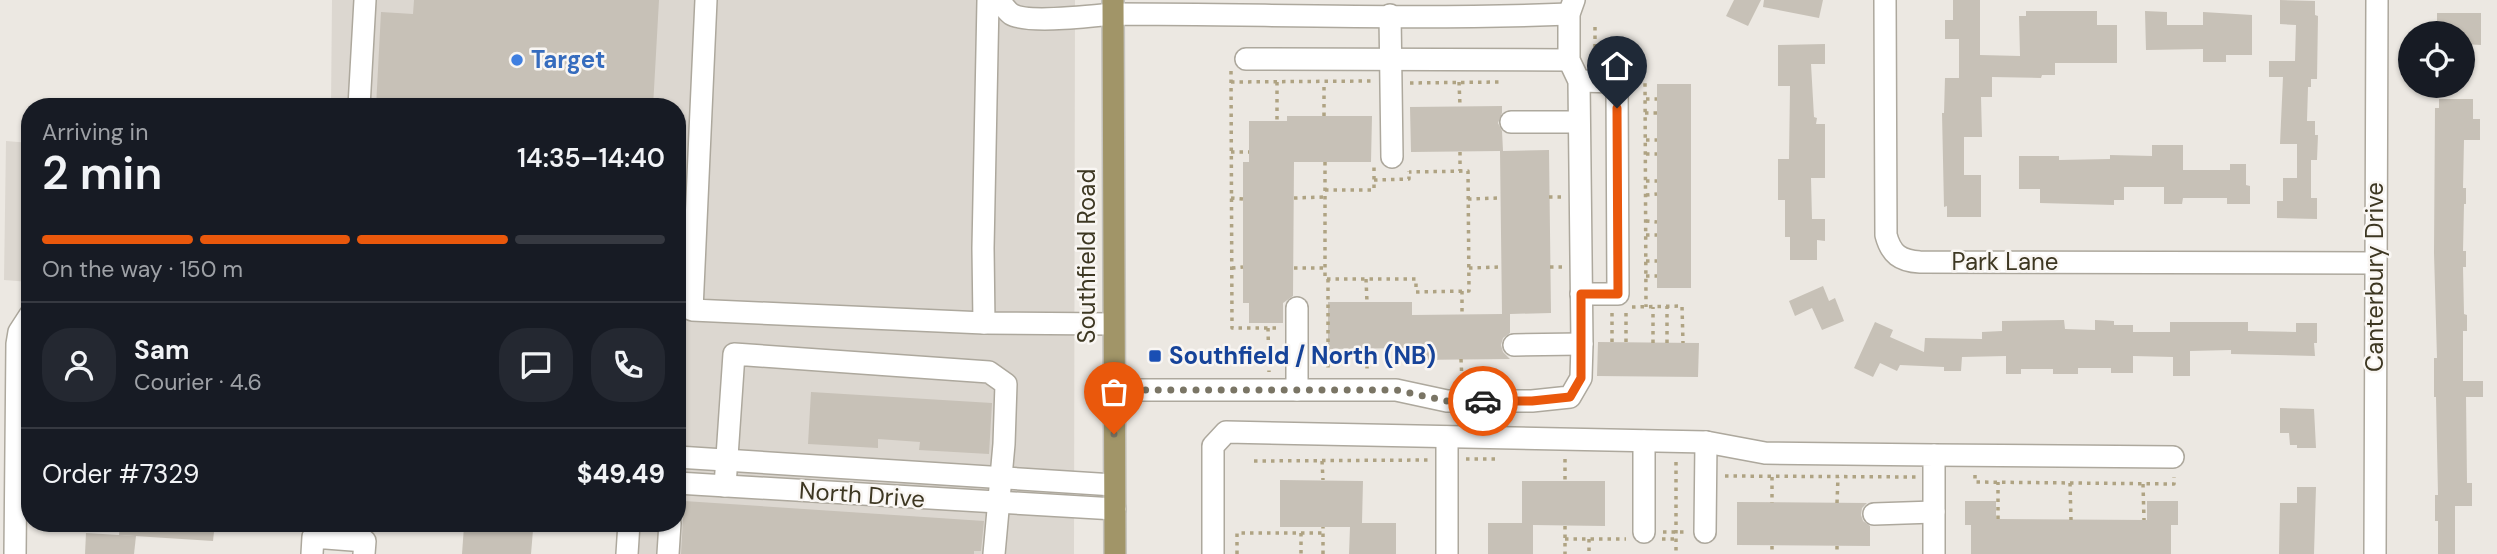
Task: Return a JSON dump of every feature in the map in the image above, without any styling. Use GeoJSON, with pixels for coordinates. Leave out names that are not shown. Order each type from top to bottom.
{"type":"FeatureCollection","features":[{"type":"Feature","properties":{"kind":"main road","name":"Southfield Road"},"geometry":{"type":"LineString","coordinates":[[1113,7],[1115,554]]}},
{"type":"Feature","properties":{"kind":"street"},"geometry":{"type":"LineString","coordinates":[[360,98],[365,0]]}},
{"type":"Feature","properties":{"kind":"street"},"geometry":{"type":"LineString","coordinates":[[686,282],[706,0]]}},
{"type":"Feature","properties":{"kind":"street"},"geometry":{"type":"LineString","coordinates":[[984,323],[983,248],[994,0]]}},
{"type":"Feature","properties":{"kind":"street"},"geometry":{"type":"LineString","coordinates":[[994,0],[1010,14],[1068,18],[1113,7],[1225,7],[1390,15],[1472,9],[1571,7],[1569,60],[1579,81],[1582,344],[1581,378],[1570,397],[1532,401],[1447,401],[1396,390],[1297,384],[1114,390]]}},
{"type":"Feature","properties":{"kind":"street","name":"Park Lane"},"geometry":{"type":"LineString","coordinates":[[1885,0],[1886,236],[1892,252],[1901,259],[1920,262],[2375,263]]}},
{"type":"Feature","properties":{"kind":"street","name":"Canterbury Drive"},"geometry":{"type":"LineString","coordinates":[[2375,554],[2376,0]]}},
{"type":"Feature","properties":{"kind":"street"},"geometry":{"type":"LineString","coordinates":[[1383,156],[1391,83],[1390,15]]}},
{"type":"Feature","properties":{"kind":"street"},"geometry":{"type":"LineString","coordinates":[[1238,63],[1391,59],[1569,60]]}},
{"type":"Feature","properties":{"kind":"street"},"geometry":{"type":"LineString","coordinates":[[1579,81],[1617,82],[1618,294],[1581,294]]}},
{"type":"Feature","properties":{"kind":"street"},"geometry":{"type":"LineString","coordinates":[[1511,122],[1578,122]]}},
{"type":"Feature","properties":{"kind":"street"},"geometry":{"type":"LineString","coordinates":[[686,310],[984,323],[1113,324]]}},
{"type":"Feature","properties":{"kind":"street"},"geometry":{"type":"LineString","coordinates":[[1297,318],[1297,384]]}},
{"type":"Feature","properties":{"kind":"street"},"geometry":{"type":"LineString","coordinates":[[21,329],[17,344],[21,421]]}},
{"type":"Feature","properties":{"kind":"street"},"geometry":{"type":"LineString","coordinates":[[1514,345],[1582,344]]}},
{"type":"Feature","properties":{"kind":"street"},"geometry":{"type":"LineString","coordinates":[[725,486],[734,354],[989,372],[1006,384],[994,554]]}},
{"type":"Feature","properties":{"kind":"street"},"geometry":{"type":"LineString","coordinates":[[1213,554],[1213,446],[1226,432],[1706,442],[1765,453],[2173,457]]}},
{"type":"Feature","properties":{"kind":"street"},"geometry":{"type":"LineString","coordinates":[[1447,437],[1447,554]]}},
{"type":"Feature","properties":{"kind":"street"},"geometry":{"type":"LineString","coordinates":[[1640,536],[1644,441]]}},
{"type":"Feature","properties":{"kind":"street"},"geometry":{"type":"LineString","coordinates":[[1705,532],[1706,442]]}},
{"type":"Feature","properties":{"kind":"street"},"geometry":{"type":"LineString","coordinates":[[1934,455],[1934,554]]}},
{"type":"Feature","properties":{"kind":"street","name":"North Drive"},"geometry":{"type":"LineString","coordinates":[[686,458],[1114,485]]}},
{"type":"Feature","properties":{"kind":"street","name":"North Drive"},"geometry":{"type":"LineString","coordinates":[[686,483],[1115,509]]}},
{"type":"Feature","properties":{"kind":"street"},"geometry":{"type":"LineString","coordinates":[[15,554],[21,501]]}},
{"type":"Feature","properties":{"kind":"street"},"geometry":{"type":"LineString","coordinates":[[1874,514],[1934,512]]}},
{"type":"Feature","properties":{"kind":"street"},"geometry":{"type":"LineString","coordinates":[[627,554],[628,532]]}},
{"type":"Feature","properties":{"kind":"street"},"geometry":{"type":"LineString","coordinates":[[668,554],[669,532]]}},
{"type":"Feature","properties":{"kind":"street"},"geometry":{"type":"LineString","coordinates":[[312,554],[313,537],[365,541],[364,554]]}},
{"type":"Feature","properties":{"kind":"path"},"geometry":{"type":"LineString","coordinates":[[1238,63],[1231,82],[1232,328],[1268,328],[1297,318]]}},
{"type":"Feature","properties":{"kind":"path"},"geometry":{"type":"LineString","coordinates":[[1231,82],[1508,82]]}},
{"type":"Feature","properties":{"kind":"path"},"geometry":{"type":"LineString","coordinates":[[1276,82],[1277,121]]}},
{"type":"Feature","properties":{"kind":"path"},"geometry":{"type":"LineString","coordinates":[[1324,82],[1324,116]]}},
{"type":"Feature","properties":{"kind":"path"},"geometry":{"type":"LineString","coordinates":[[1459,82],[1460,106]]}},
{"type":"Feature","properties":{"kind":"path"},"geometry":{"type":"LineString","coordinates":[[1646,99],[1657,99]]}},
{"type":"Feature","properties":{"kind":"path"},"geometry":{"type":"LineString","coordinates":[[1646,113],[1657,113]]}},
{"type":"Feature","properties":{"kind":"path"},"geometry":{"type":"LineString","coordinates":[[1646,140],[1657,140]]}},
{"type":"Feature","properties":{"kind":"path"},"geometry":{"type":"LineString","coordinates":[[1231,152],[1249,152]]}},
{"type":"Feature","properties":{"kind":"path"},"geometry":{"type":"LineString","coordinates":[[1460,152],[1460,171]]}},
{"type":"Feature","properties":{"kind":"path"},"geometry":{"type":"LineString","coordinates":[[1646,154],[1657,154]]}},
{"type":"Feature","properties":{"kind":"path"},"geometry":{"type":"LineString","coordinates":[[1325,190],[1374,190],[1383,156]]}},
{"type":"Feature","properties":{"kind":"path"},"geometry":{"type":"LineString","coordinates":[[1325,162],[1325,279],[1416,279],[1416,292],[1469,291],[1468,171],[1409,172]]}},
{"type":"Feature","properties":{"kind":"path"},"geometry":{"type":"LineString","coordinates":[[1646,181],[1657,181]]}},
{"type":"Feature","properties":{"kind":"path"},"geometry":{"type":"LineString","coordinates":[[1646,195],[1657,194]]}},
{"type":"Feature","properties":{"kind":"path"},"geometry":{"type":"LineString","coordinates":[[1294,198],[1325,197]]}},
{"type":"Feature","properties":{"kind":"path"},"geometry":{"type":"LineString","coordinates":[[1231,198],[1243,199]]}},
{"type":"Feature","properties":{"kind":"path"},"geometry":{"type":"LineString","coordinates":[[1468,199],[1500,198]]}},
{"type":"Feature","properties":{"kind":"path"},"geometry":{"type":"LineString","coordinates":[[1646,221],[1657,222]]}},
{"type":"Feature","properties":{"kind":"path"},"geometry":{"type":"LineString","coordinates":[[1646,235],[1657,235]]}},
{"type":"Feature","properties":{"kind":"path"},"geometry":{"type":"LineString","coordinates":[[1646,261],[1657,261]]}},
{"type":"Feature","properties":{"kind":"path"},"geometry":{"type":"LineString","coordinates":[[1232,268],[1243,267]]}},
{"type":"Feature","properties":{"kind":"path"},"geometry":{"type":"LineString","coordinates":[[1469,268],[1501,267]]}},
{"type":"Feature","properties":{"kind":"path"},"geometry":{"type":"LineString","coordinates":[[1294,268],[1325,268]]}},
{"type":"Feature","properties":{"kind":"path"},"geometry":{"type":"LineString","coordinates":[[1646,276],[1657,276]]}},
{"type":"Feature","properties":{"kind":"path"},"geometry":{"type":"LineString","coordinates":[[1268,328],[1269,378],[1297,384],[1328,377],[1328,279]]}},
{"type":"Feature","properties":{"kind":"path"},"geometry":{"type":"LineString","coordinates":[[1366,279],[1367,302]]}},
{"type":"Feature","properties":{"kind":"path"},"geometry":{"type":"LineString","coordinates":[[1462,291],[1462,315]]}},
{"type":"Feature","properties":{"kind":"path"},"geometry":{"type":"LineString","coordinates":[[1667,306],[1667,343]]}},
{"type":"Feature","properties":{"kind":"path"},"geometry":{"type":"LineString","coordinates":[[1626,342],[1626,307],[1682,306],[1683,343]]}},
{"type":"Feature","properties":{"kind":"path"},"geometry":{"type":"LineString","coordinates":[[1612,307],[1612,342]]}},
{"type":"Feature","properties":{"kind":"path"},"geometry":{"type":"LineString","coordinates":[[1653,307],[1653,343]]}},
{"type":"Feature","properties":{"kind":"path"},"geometry":{"type":"LineString","coordinates":[[1367,348],[1367,377]]}},
{"type":"Feature","properties":{"kind":"path"},"geometry":{"type":"LineString","coordinates":[[1461,359],[1462,387]]}},
{"type":"Feature","properties":{"kind":"path"},"geometry":{"type":"LineString","coordinates":[[1675,442],[1676,554]]}},
{"type":"Feature","properties":{"kind":"path"},"geometry":{"type":"LineString","coordinates":[[1975,456],[1975,482],[2143,484],[2174,484],[2173,457]]}},
{"type":"Feature","properties":{"kind":"path"},"geometry":{"type":"LineString","coordinates":[[1565,459],[1565,481]]}},
{"type":"Feature","properties":{"kind":"path"},"geometry":{"type":"LineString","coordinates":[[1322,461],[1323,480]]}},
{"type":"Feature","properties":{"kind":"path"},"geometry":{"type":"LineString","coordinates":[[1705,476],[1919,477],[1922,488],[1934,488]]}},
{"type":"Feature","properties":{"kind":"path"},"geometry":{"type":"LineString","coordinates":[[1772,476],[1772,503]]}},
{"type":"Feature","properties":{"kind":"path"},"geometry":{"type":"LineString","coordinates":[[1837,503],[1838,477]]}},
{"type":"Feature","properties":{"kind":"path"},"geometry":{"type":"LineString","coordinates":[[1998,482],[1998,519]]}},
{"type":"Feature","properties":{"kind":"path"},"geometry":{"type":"LineString","coordinates":[[2070,483],[2071,520]]}},
{"type":"Feature","properties":{"kind":"path"},"geometry":{"type":"LineString","coordinates":[[2143,484],[2144,520]]}},
{"type":"Feature","properties":{"kind":"path"},"geometry":{"type":"LineString","coordinates":[[1565,526],[1565,554]]}},
{"type":"Feature","properties":{"kind":"path"},"geometry":{"type":"LineString","coordinates":[[1323,527],[1323,554]]}},
{"type":"Feature","properties":{"kind":"path"},"geometry":{"type":"LineString","coordinates":[[1565,539],[1705,532]]}},
{"type":"Feature","properties":{"kind":"path"},"geometry":{"type":"LineString","coordinates":[[1237,554],[1237,533],[1323,533]]}},
{"type":"Feature","properties":{"kind":"path"},"geometry":{"type":"LineString","coordinates":[[1301,533],[1301,554]]}},
{"type":"Feature","properties":{"kind":"path"},"geometry":{"type":"LineString","coordinates":[[1640,536],[1676,539]]}},
{"type":"Feature","properties":{"kind":"path"},"geometry":{"type":"LineString","coordinates":[[1589,539],[1589,554]]}},
{"type":"Feature","properties":{"kind":"path"},"geometry":{"type":"LineString","coordinates":[[1772,546],[1772,554]]}},
{"type":"Feature","properties":{"kind":"path"},"geometry":{"type":"LineString","coordinates":[[1837,546],[1837,554]]}},
{"type":"Feature","properties":{"kind":"shaded area"},"geometry":{"type":"Polygon","coordinates":[[[332,0],[1075,0],[1074,554],[618,554],[619,532],[686,532],[686,98],[331,98],[332,0]]]}},
{"type":"Feature","properties":{"kind":"shaded area"},"geometry":{"type":"Polygon","coordinates":[[[6,141],[21,142],[21,281],[4,280],[6,141]]]}},
{"type":"Feature","properties":{"kind":"building","name":"Target"},"geometry":{"type":"Polygon","coordinates":[[[414,0],[659,0],[654,98],[376,98],[381,12],[413,14],[414,0]]]}},
{"type":"Feature","properties":{"kind":"building"},"geometry":{"type":"Polygon","coordinates":[[[1734,0],[1761,0],[1748,26],[1726,16],[1734,0]]]}},
{"type":"Feature","properties":{"kind":"building"},"geometry":{"type":"Polygon","coordinates":[[[1764,0],[1823,0],[1819,18],[1763,7],[1764,0]]]}},
{"type":"Feature","properties":{"kind":"building"},"geometry":{"type":"Polygon","coordinates":[[[1953,0],[1980,0],[1980,55],[2020,56],[2019,16],[2026,16],[2026,11],[2097,11],[2097,25],[2117,25],[2117,63],[2055,63],[2055,75],[2042,75],[2041,78],[1992,77],[1992,97],[1981,97],[1982,137],[1964,137],[1964,175],[1981,175],[1981,217],[1947,217],[1947,206],[1944,207],[1942,113],[1945,78],[1959,78],[1959,39],[1945,39],[1945,20],[1953,20],[1953,0]]]}},
{"type":"Feature","properties":{"kind":"building"},"geometry":{"type":"Polygon","coordinates":[[[2280,0],[2315,1],[2315,15],[2318,16],[2317,79],[2311,79],[2311,87],[2308,87],[2307,121],[2315,121],[2315,135],[2318,135],[2317,160],[2311,160],[2311,198],[2317,198],[2317,219],[2277,218],[2277,201],[2283,201],[2283,178],[2297,178],[2297,144],[2280,144],[2283,77],[2269,77],[2269,61],[2295,61],[2296,25],[2280,24],[2280,0]]]}},
{"type":"Feature","properties":{"kind":"building"},"geometry":{"type":"Polygon","coordinates":[[[2145,11],[2167,12],[2167,25],[2203,25],[2203,12],[2252,15],[2252,55],[2226,55],[2226,62],[2203,62],[2203,49],[2146,50],[2145,11]]]}},
{"type":"Feature","properties":{"kind":"building"},"geometry":{"type":"Polygon","coordinates":[[[2437,13],[2481,13],[2481,45],[2475,45],[2475,21],[2437,21],[2437,13]]]}},
{"type":"Feature","properties":{"kind":"building"},"geometry":{"type":"Polygon","coordinates":[[[1825,44],[1825,64],[1811,64],[1814,117],[1817,118],[1816,124],[1825,124],[1825,178],[1811,178],[1812,219],[1825,219],[1825,241],[1817,240],[1817,260],[1790,260],[1790,237],[1785,237],[1785,200],[1778,200],[1778,159],[1789,159],[1790,86],[1778,86],[1778,45],[1825,44]]]}},
{"type":"Feature","properties":{"kind":"building"},"geometry":{"type":"Polygon","coordinates":[[[1657,84],[1691,84],[1691,288],[1657,288],[1657,84]]]}},
{"type":"Feature","properties":{"kind":"building"},"geometry":{"type":"Polygon","coordinates":[[[2439,99],[2473,99],[2473,119],[2480,119],[2480,140],[2464,140],[2463,188],[2466,188],[2466,204],[2463,251],[2466,251],[2466,267],[2463,267],[2467,331],[2463,331],[2463,381],[2483,381],[2483,397],[2466,397],[2467,483],[2472,483],[2472,506],[2455,506],[2455,554],[2438,554],[2438,521],[2435,521],[2435,495],[2438,495],[2434,397],[2434,358],[2437,358],[2434,253],[2435,108],[2439,108],[2439,99]]]}},
{"type":"Feature","properties":{"kind":"building"},"geometry":{"type":"Polygon","coordinates":[[[1502,106],[1498,123],[1502,131],[1503,151],[1549,150],[1551,313],[1510,314],[1510,333],[1503,338],[1501,345],[1503,352],[1510,359],[1413,360],[1412,348],[1328,349],[1328,302],[1412,302],[1412,315],[1502,314],[1500,151],[1411,152],[1410,107],[1502,106]]]}},
{"type":"Feature","properties":{"kind":"building"},"geometry":{"type":"Polygon","coordinates":[[[1287,116],[1372,116],[1371,162],[1294,162],[1293,296],[1283,303],[1283,323],[1249,323],[1249,303],[1243,303],[1243,162],[1249,162],[1249,121],[1287,121],[1287,116]]]}},
{"type":"Feature","properties":{"kind":"building"},"geometry":{"type":"Polygon","coordinates":[[[2152,145],[2183,145],[2183,170],[2230,170],[2230,164],[2246,164],[2250,204],[2227,204],[2227,198],[2183,198],[2182,204],[2164,204],[2164,187],[2124,187],[2124,200],[2114,200],[2114,205],[2040,203],[2040,189],[2019,189],[2019,156],[2059,156],[2059,160],[2110,159],[2110,155],[2152,156],[2152,145]]]}},
{"type":"Feature","properties":{"kind":"building"},"geometry":{"type":"Polygon","coordinates":[[[1823,286],[1829,301],[1835,298],[1844,321],[1822,330],[1812,308],[1795,316],[1789,301],[1823,286]]]}},
{"type":"Feature","properties":{"kind":"building"},"geometry":{"type":"Polygon","coordinates":[[[2064,320],[2065,329],[2095,330],[2095,320],[2114,321],[2114,325],[2133,325],[2133,332],[2170,332],[2170,322],[2248,322],[2248,331],[2296,332],[2296,323],[2317,323],[2317,343],[2314,343],[2315,356],[2231,354],[2231,350],[2190,351],[2190,376],[2173,376],[2173,357],[2133,356],[2133,373],[2111,373],[2111,368],[2078,368],[2078,374],[2053,374],[2053,369],[2021,369],[2021,374],[2006,374],[2006,356],[1962,357],[1961,371],[1944,371],[1944,367],[1900,365],[1897,371],[1880,363],[1873,377],[1854,368],[1875,322],[1893,330],[1890,337],[1924,352],[1925,338],[1982,339],[1982,332],[2002,331],[2002,321],[2064,320]]]}},
{"type":"Feature","properties":{"kind":"building"},"geometry":{"type":"Polygon","coordinates":[[[1598,342],[1699,343],[1698,377],[1597,376],[1598,342]]]}},
{"type":"Feature","properties":{"kind":"building"},"geometry":{"type":"Polygon","coordinates":[[[811,392],[992,403],[989,454],[919,450],[920,442],[878,439],[878,448],[808,444],[811,392]]]}},
{"type":"Feature","properties":{"kind":"building"},"geometry":{"type":"Polygon","coordinates":[[[2280,408],[2314,409],[2316,448],[2297,448],[2297,445],[2290,445],[2289,433],[2280,433],[2280,408]]]}},
{"type":"Feature","properties":{"kind":"building"},"geometry":{"type":"Polygon","coordinates":[[[1280,480],[1363,481],[1362,523],[1396,523],[1396,554],[1349,554],[1350,527],[1280,527],[1280,480]]]}},
{"type":"Feature","properties":{"kind":"building"},"geometry":{"type":"Polygon","coordinates":[[[1522,481],[1605,481],[1605,526],[1533,525],[1533,554],[1488,554],[1488,523],[1522,523],[1522,481]]]}},
{"type":"Feature","properties":{"kind":"building"},"geometry":{"type":"Polygon","coordinates":[[[2297,487],[2316,487],[2314,554],[2279,554],[2280,503],[2297,503],[2297,487]]]}},
{"type":"Feature","properties":{"kind":"building"},"geometry":{"type":"Polygon","coordinates":[[[686,501],[984,521],[981,551],[974,551],[974,554],[681,554],[682,532],[686,532],[686,501]]]}},
{"type":"Feature","properties":{"kind":"building"},"geometry":{"type":"Polygon","coordinates":[[[1965,501],[1996,501],[1996,519],[2147,520],[2147,501],[2178,501],[2178,525],[2171,525],[2171,554],[1971,554],[1971,525],[1965,525],[1965,501]]]}},
{"type":"Feature","properties":{"kind":"building"},"geometry":{"type":"Polygon","coordinates":[[[1737,502],[1867,503],[1862,508],[1861,515],[1863,521],[1870,526],[1870,546],[1737,545],[1737,502]]]}},
{"type":"Feature","properties":{"kind":"building"},"geometry":{"type":"Polygon","coordinates":[[[119,532],[214,532],[213,541],[119,535],[119,532]]]}},
{"type":"Feature","properties":{"kind":"building"},"geometry":{"type":"Polygon","coordinates":[[[464,532],[533,532],[531,554],[462,554],[464,532]]]}},
{"type":"Feature","properties":{"kind":"building"},"geometry":{"type":"Polygon","coordinates":[[[86,533],[136,536],[134,554],[85,554],[86,533]]]}},
{"type":"Feature","properties":{"kind":"way so far"},"geometry":{"type":"LineString","coordinates":[[1114,434],[1114,390],[1396,390],[1447,401],[1483,401]]}},
{"type":"Feature","properties":{"kind":"place","name":"Target"},"geometry":{"type":"Point","coordinates":[517,60]}},
{"type":"Feature","properties":{"kind":"place","name":"Southfield / North (NB)"},"geometry":{"type":"Point","coordinates":[1155,356]}},
{"type":"Feature","properties":{"kind":"route"},"geometry":{"type":"LineString","coordinates":[[1483,401],[1532,401],[1570,397],[1581,378],[1581,294],[1618,294],[1617,108]]}}]}
